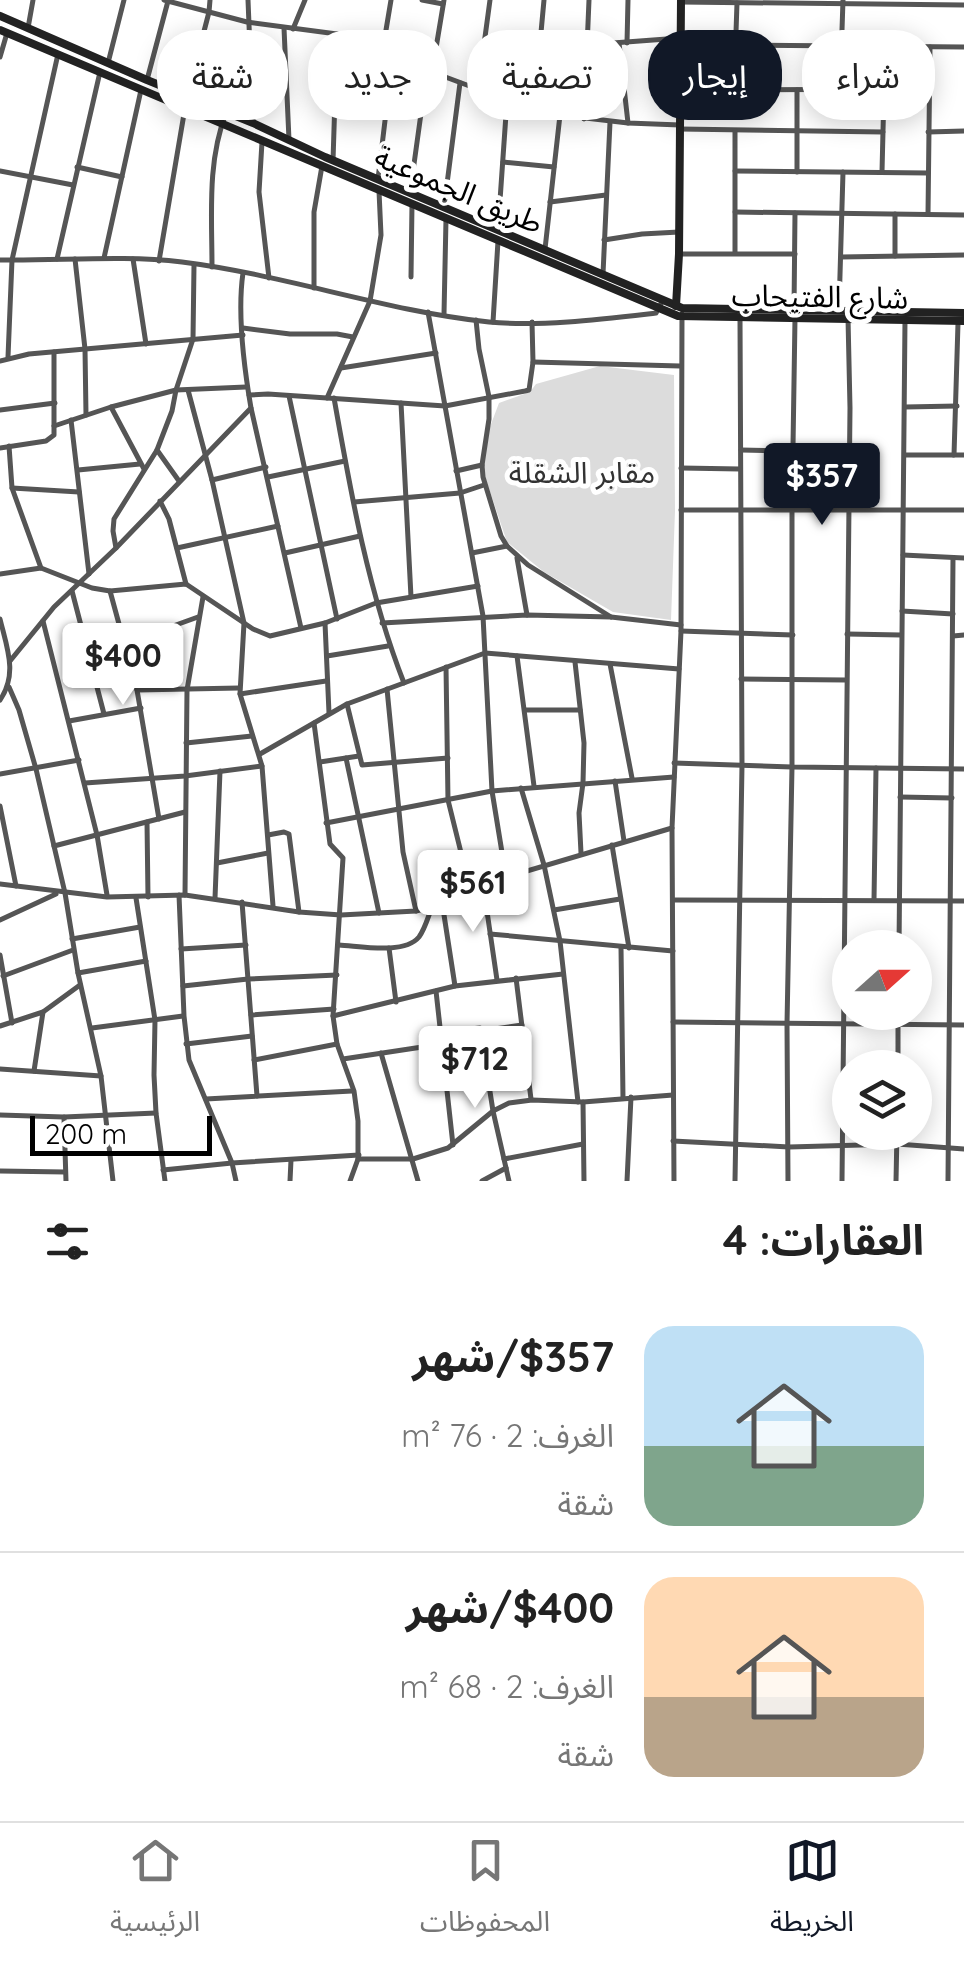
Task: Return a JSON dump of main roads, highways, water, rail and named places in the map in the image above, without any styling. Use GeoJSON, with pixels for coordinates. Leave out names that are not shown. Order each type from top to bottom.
{"type":"FeatureCollection","features":[{"type":"Feature","properties":{"kind":"main road"},"geometry":{"type":"LineString","coordinates":[[624,288],[679,311],[680,1]]}},
{"type":"Feature","properties":{"kind":"main road","name":"طريق الجموعية"},"geometry":{"type":"LineString","coordinates":[[0,16],[253,123],[378,190],[498,242],[624,288]]}},
{"type":"Feature","properties":{"kind":"main road","name":"طريق الجموعية"},"geometry":{"type":"LineString","coordinates":[[4,32],[262,142],[410,192],[604,275],[624,288]]}},
{"type":"Feature","properties":{"kind":"main road","name":"شارع الفتيحاب"},"geometry":{"type":"LineString","coordinates":[[679,311],[905,320],[962,318]]}},
{"type":"Feature","properties":{"kind":"main road","name":"شارع الفتيحاب"},"geometry":{"type":"LineString","coordinates":[[679,311],[740,318],[839,311],[962,318]]}},
{"type":"Feature","properties":{"kind":"park label","name":"مقابر الشقلة"},"geometry":{"type":"Point","coordinates":[582,472]}}]}
